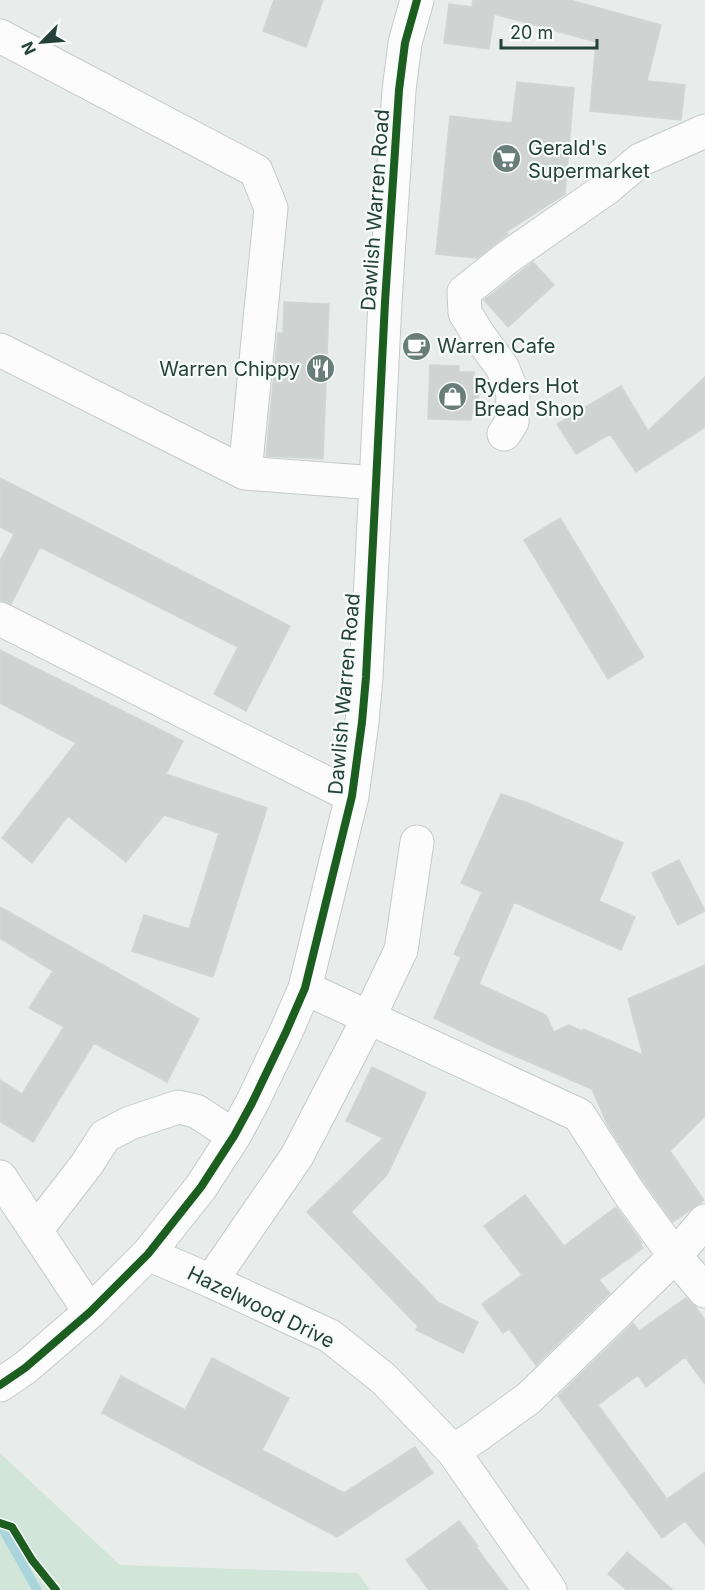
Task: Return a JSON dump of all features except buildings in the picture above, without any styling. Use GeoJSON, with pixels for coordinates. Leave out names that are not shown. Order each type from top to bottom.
{"type":"FeatureCollection","features":[{"type":"Feature","properties":{"kind":"street","name":"Dawlish Warren Road"},"geometry":{"type":"LineString","coordinates":[[0,1385],[25,1368],[90,1312],[148,1254],[201,1187],[234,1136],[263,1082],[305,988],[352,796],[366,677],[385,302],[399,90],[405,43],[417,0]]}},
{"type":"Feature","properties":{"kind":"street"},"geometry":{"type":"LineString","coordinates":[[2,42],[256,171],[271,208],[245,473]]}},
{"type":"Feature","properties":{"kind":"street"},"geometry":{"type":"LineString","coordinates":[[504,434],[512,422],[513,393],[502,367],[465,313],[464,292],[508,257],[607,188],[640,160],[705,131]]}},
{"type":"Feature","properties":{"kind":"street"},"geometry":{"type":"LineString","coordinates":[[0,350],[245,473],[376,483]]}},
{"type":"Feature","properties":{"kind":"street"},"geometry":{"type":"LineString","coordinates":[[0,619],[352,796]]}},
{"type":"Feature","properties":{"kind":"street"},"geometry":{"type":"LineString","coordinates":[[211,1281],[297,1156],[401,950],[417,842]]}},
{"type":"Feature","properties":{"kind":"street"},"geometry":{"type":"LineString","coordinates":[[305,988],[579,1115],[629,1193],[695,1275]]}},
{"type":"Feature","properties":{"kind":"street"},"geometry":{"type":"LineString","coordinates":[[36,1230],[87,1164],[105,1136],[130,1123],[178,1107],[196,1111],[234,1136]]}},
{"type":"Feature","properties":{"kind":"street"},"geometry":{"type":"LineString","coordinates":[[0,1177],[90,1312]]}},
{"type":"Feature","properties":{"kind":"street"},"geometry":{"type":"LineString","coordinates":[[453,1451],[476,1437],[695,1275],[705,1221]]}},
{"type":"Feature","properties":{"kind":"street","name":"Hazelwood Drive"},"geometry":{"type":"LineString","coordinates":[[148,1254],[330,1336],[384,1379],[453,1451],[550,1590]]}},
{"type":"Feature","properties":{"kind":"green space"},"geometry":{"type":"Polygon","coordinates":[[[0,1453],[120,1565],[358,1573],[370,1590],[0,1590],[0,1453]]]}},
{"type":"Feature","properties":{"kind":"waterway"},"geometry":{"type":"LineString","coordinates":[[0,1524],[37,1590]]}},
{"type":"Feature","properties":{"kind":"cycle path"},"geometry":{"type":"LineString","coordinates":[[0,1385],[25,1368],[90,1312],[148,1254],[201,1187],[252,1103],[305,988],[352,796],[362,722],[399,90],[405,43],[417,0]]}},
{"type":"Feature","properties":{"kind":"cycle path"},"geometry":{"type":"LineString","coordinates":[[0,1523],[12,1527],[32,1560],[56,1590]]}},
{"type":"Feature","properties":{"kind":"place","name":"Gerald's Supermarket"},"geometry":{"type":"Point","coordinates":[507,159]}},
{"type":"Feature","properties":{"kind":"place","name":"Warren Cafe"},"geometry":{"type":"Point","coordinates":[416,346]}},
{"type":"Feature","properties":{"kind":"place","name":"Warren Chippy"},"geometry":{"type":"Point","coordinates":[321,369]}},
{"type":"Feature","properties":{"kind":"place","name":"Ryders Hot Bread Shop"},"geometry":{"type":"Point","coordinates":[453,397]}}]}
